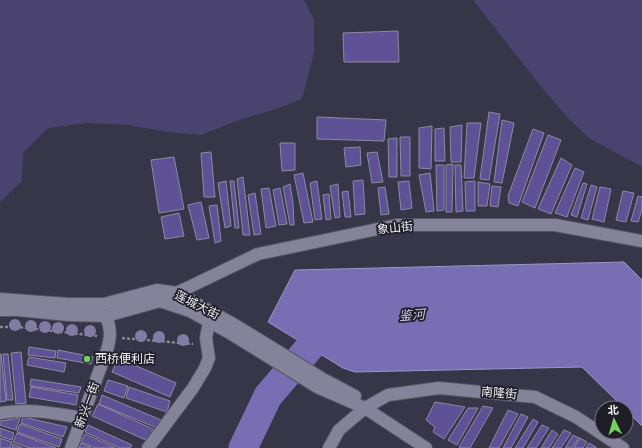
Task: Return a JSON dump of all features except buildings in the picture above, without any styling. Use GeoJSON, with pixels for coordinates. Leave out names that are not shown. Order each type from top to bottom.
{"type":"FeatureCollection","features":[{"type":"Feature","properties":{"kind":"main road","name":"象山街"},"geometry":{"type":"LineString","coordinates":[[160,301],[258,254],[397,225],[555,225],[642,242]]}},
{"type":"Feature","properties":{"kind":"main road","name":"莲城大街"},"geometry":{"type":"LineString","coordinates":[[0,299],[68,304],[104,304],[157,290],[177,293],[231,329],[320,383],[369,406],[426,448]]}},
{"type":"Feature","properties":{"kind":"main road","name":"莲城大街"},"geometry":{"type":"LineString","coordinates":[[0,310],[18,310],[68,316],[106,316],[160,301],[190,311],[209,322],[231,329]]}},
{"type":"Feature","properties":{"kind":"main road","name":"新兴一街"},"geometry":{"type":"LineString","coordinates":[[70,448],[111,337],[110,326],[106,316]]}},
{"type":"Feature","properties":{"kind":"main road"},"geometry":{"type":"LineString","coordinates":[[148,448],[193,388],[205,368],[209,358],[206,338],[209,322]]}},
{"type":"Feature","properties":{"kind":"main road","name":"南隆街"},"geometry":{"type":"LineString","coordinates":[[328,448],[339,430],[369,406],[388,395],[439,388],[535,397],[576,417],[622,448]]}},
{"type":"Feature","properties":{"kind":"main road"},"geometry":{"type":"LineString","coordinates":[[0,413],[34,410],[82,418]]}},
{"type":"Feature","properties":{"kind":"shaded area"},"geometry":{"type":"Polygon","coordinates":[[[0,0],[304,0],[314,20],[314,52],[302,99],[276,109],[239,120],[201,135],[168,132],[128,125],[87,123],[48,128],[23,153],[22,181],[0,202],[0,0]]]}},
{"type":"Feature","properties":{"kind":"shaded area"},"geometry":{"type":"Polygon","coordinates":[[[473,0],[642,0],[642,167],[589,138],[568,118],[543,89],[473,0]]]}},
{"type":"Feature","properties":{"kind":"water"},"geometry":{"type":"Polygon","coordinates":[[[624,262],[642,280],[642,426],[634,418],[634,400],[616,400],[582,367],[355,372],[343,368],[268,322],[295,270],[624,262]]]}},
{"type":"Feature","properties":{"kind":"waterway","name":"鉴河"},"geometry":{"type":"LineString","coordinates":[[243,448],[268,396],[333,320],[336,320]]}},
{"type":"Feature","properties":{"kind":"place","name":"西桥便利店"},"geometry":{"type":"Point","coordinates":[87,359]}}]}
